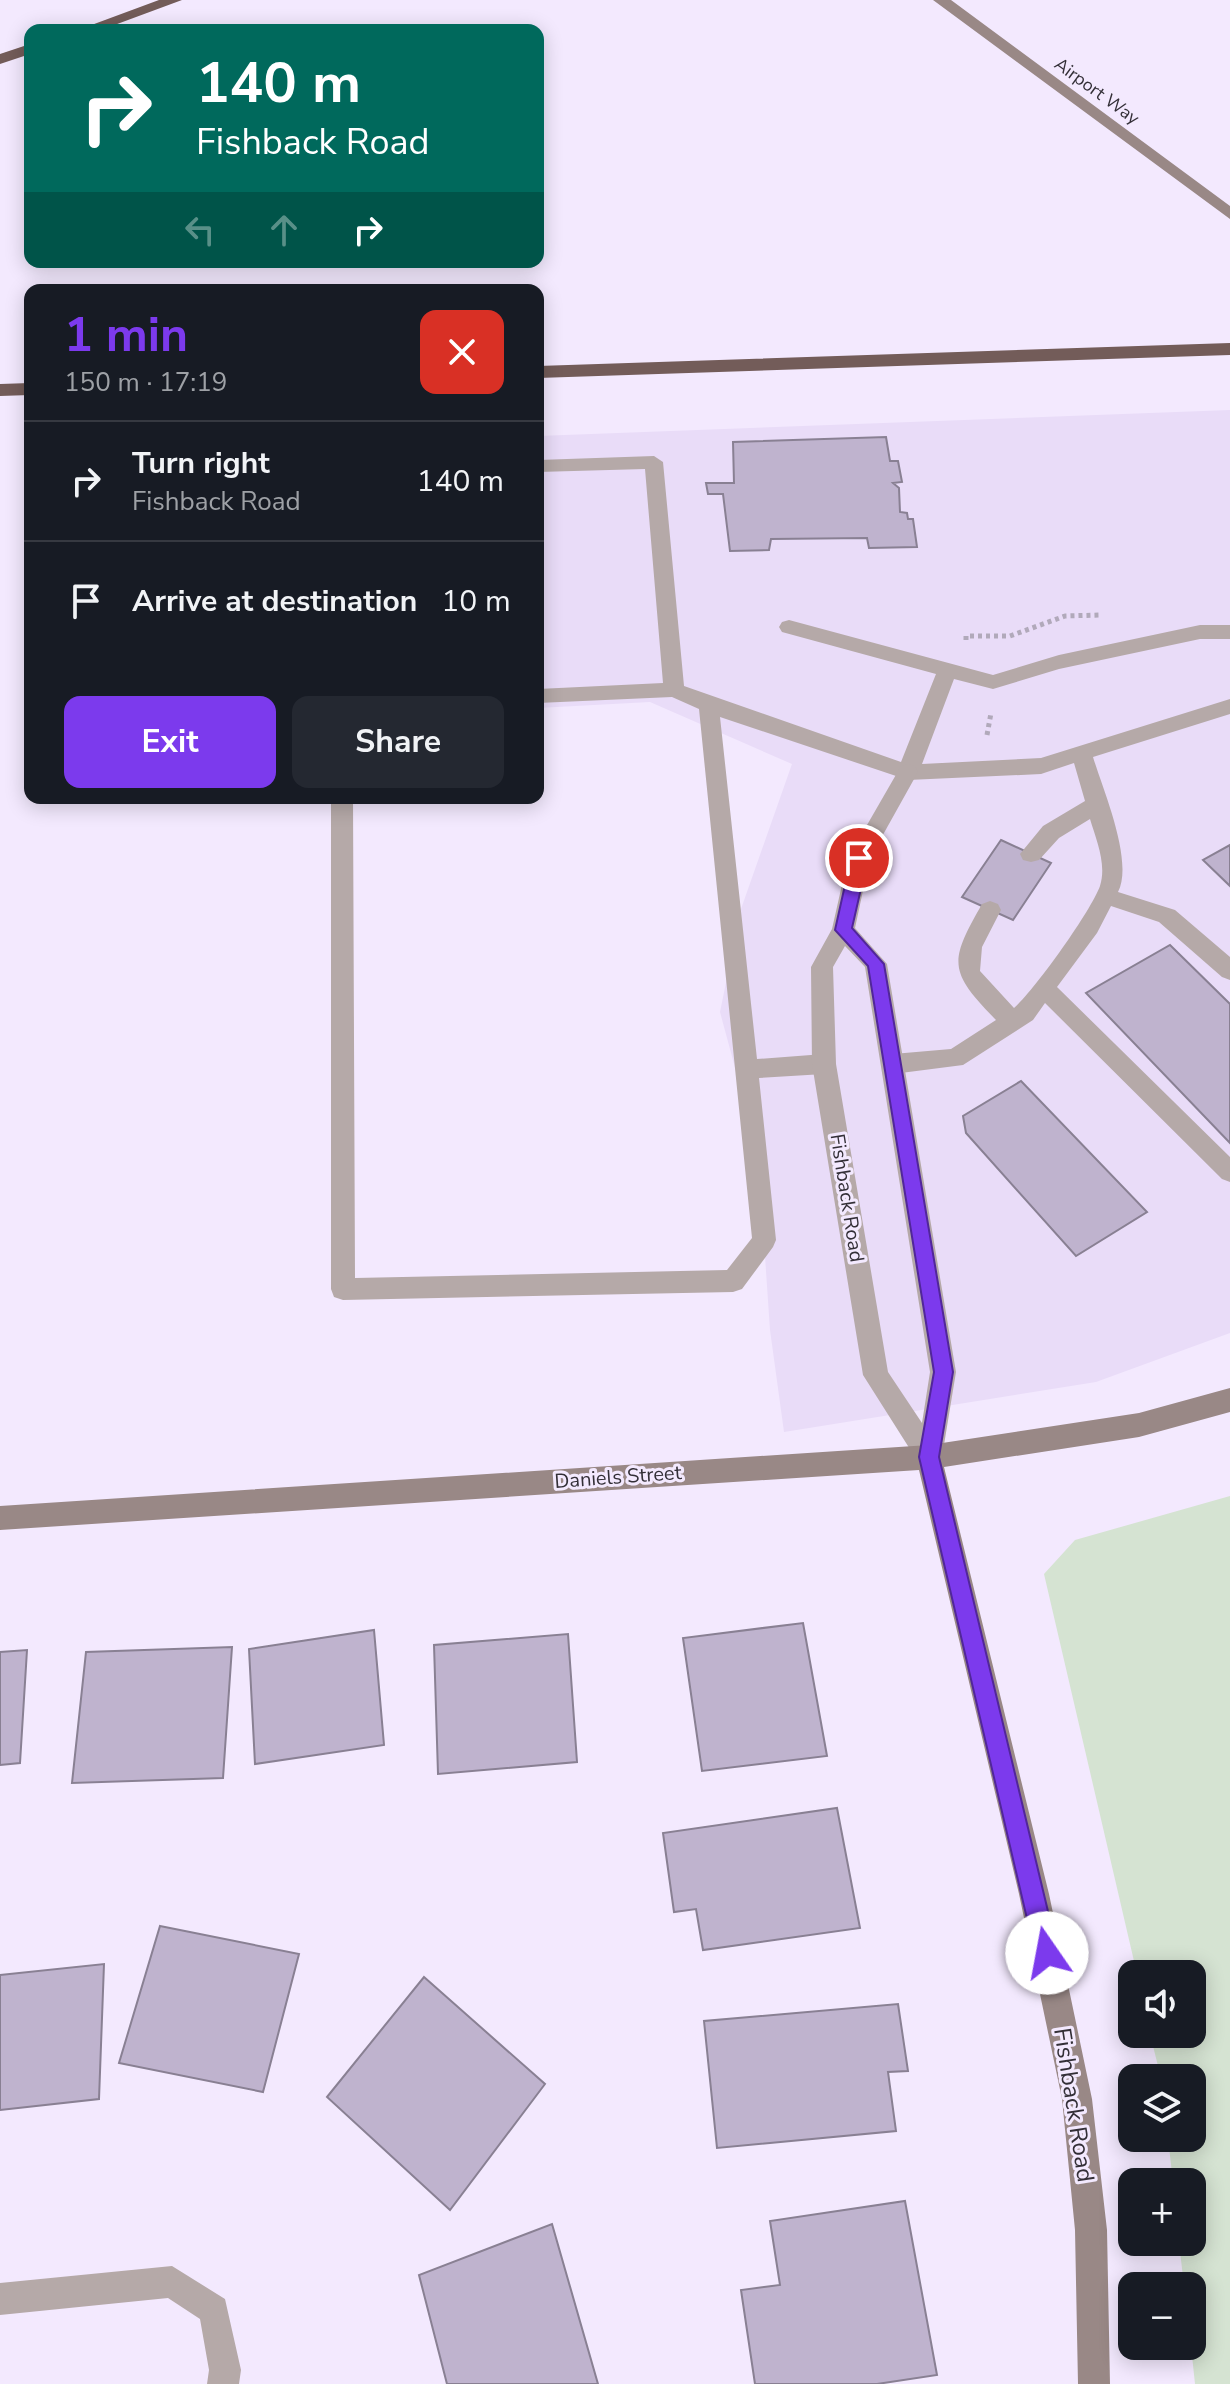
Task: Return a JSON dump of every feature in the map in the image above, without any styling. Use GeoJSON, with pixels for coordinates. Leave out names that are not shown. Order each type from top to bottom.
{"type":"FeatureCollection","features":[{"type":"Feature","properties":{"kind":"highway"},"geometry":{"type":"LineString","coordinates":[[104,24],[174,0]]}},
{"type":"Feature","properties":{"kind":"highway"},"geometry":{"type":"LineString","coordinates":[[0,59],[24,51]]}},
{"type":"Feature","properties":{"kind":"highway"},"geometry":{"type":"LineString","coordinates":[[544,372],[1230,349]]}},
{"type":"Feature","properties":{"kind":"highway"},"geometry":{"type":"LineString","coordinates":[[0,390],[24,389]]}},
{"type":"Feature","properties":{"kind":"street","name":"Airport Way"},"geometry":{"type":"LineString","coordinates":[[941,0],[1230,214]]}},
{"type":"Feature","properties":{"kind":"street"},"geometry":{"type":"LineString","coordinates":[[544,466],[654,462],[674,690]]}},
{"type":"Feature","properties":{"kind":"street"},"geometry":{"type":"LineString","coordinates":[[789,627],[993,682],[1059,662],[1200,632],[1230,632]]}},
{"type":"Feature","properties":{"kind":"street","name":"Fishback Road"},"geometry":{"type":"LineString","coordinates":[[948,668],[908,772],[859,858],[843,930],[822,967],[824,1064],[876,1375],[929,1457],[1034,1894],[1077,2099],[1091,2230],[1094,2384]]}},
{"type":"Feature","properties":{"kind":"street"},"geometry":{"type":"LineString","coordinates":[[544,696],[674,690],[709,705],[908,772],[1041,766],[1230,706]]}},
{"type":"Feature","properties":{"kind":"street"},"geometry":{"type":"LineString","coordinates":[[342,804],[343,1289],[733,1281],[764,1240],[709,705]]}},
{"type":"Feature","properties":{"kind":"street"},"geometry":{"type":"LineString","coordinates":[[893,1064],[955,1058],[1025,1013],[1089,927],[1111,885],[1112,857],[1082,755]]}},
{"type":"Feature","properties":{"kind":"street"},"geometry":{"type":"LineString","coordinates":[[1031,854],[1051,832],[1096,805]]}},
{"type":"Feature","properties":{"kind":"street"},"geometry":{"type":"LineString","coordinates":[[1105,896],[1167,916],[1230,971]]}},
{"type":"Feature","properties":{"kind":"street"},"geometry":{"type":"LineString","coordinates":[[990,910],[972,940],[965,964],[970,978],[1012,1021]]}},
{"type":"Feature","properties":{"kind":"street","name":"Fishback Road"},"geometry":{"type":"LineString","coordinates":[[843,930],[876,964],[893,1064],[943,1372],[929,1457]]}},
{"type":"Feature","properties":{"kind":"street"},"geometry":{"type":"LineString","coordinates":[[1044,988],[1230,1172]]}},
{"type":"Feature","properties":{"kind":"street"},"geometry":{"type":"LineString","coordinates":[[748,1069],[824,1064]]}},
{"type":"Feature","properties":{"kind":"street","name":"Daniels Street"},"geometry":{"type":"LineString","coordinates":[[0,1518],[929,1457],[1139,1425],[1230,1400]]}},
{"type":"Feature","properties":{"kind":"street"},"geometry":{"type":"LineString","coordinates":[[0,2299],[172,2282],[214,2310],[225,2370],[223,2384]]}},
{"type":"Feature","properties":{"kind":"shaded area"},"geometry":{"type":"Polygon","coordinates":[[[1230,410],[1230,1333],[1096,1382],[784,1432],[770,1330],[758,1153],[720,1012],[741,909],[792,764],[650,702],[544,708],[544,436],[1230,410]]]}},
{"type":"Feature","properties":{"kind":"green space"},"geometry":{"type":"Polygon","coordinates":[[[1230,1496],[1230,2384],[1195,2384],[1192,2360],[1206,2360],[1206,2272],[1182,2272],[1181,2256],[1206,2256],[1206,2168],[1171,2168],[1170,2152],[1206,2152],[1206,2064],[1158,2064],[1154,2048],[1206,2048],[1206,1960],[1134,1960],[1044,1574],[1075,1540],[1230,1496]]]}},
{"type":"Feature","properties":{"kind":"building"},"geometry":{"type":"Polygon","coordinates":[[[886,437],[890,461],[898,461],[902,482],[893,483],[899,488],[900,512],[907,513],[908,519],[913,519],[917,547],[869,548],[867,538],[771,539],[769,550],[730,551],[723,494],[708,494],[706,483],[734,483],[733,442],[886,437]]]}},
{"type":"Feature","properties":{"kind":"building"},"geometry":{"type":"Polygon","coordinates":[[[1001,840],[1051,863],[1013,920],[962,897],[1001,840]]]}},
{"type":"Feature","properties":{"kind":"building"},"geometry":{"type":"Polygon","coordinates":[[[1230,845],[1230,886],[1203,860],[1230,845]]]}},
{"type":"Feature","properties":{"kind":"building"},"geometry":{"type":"Polygon","coordinates":[[[1170,945],[1230,1004],[1230,1143],[1086,993],[1170,945]]]}},
{"type":"Feature","properties":{"kind":"building"},"geometry":{"type":"Polygon","coordinates":[[[1021,1081],[1147,1212],[1076,1256],[966,1133],[963,1116],[1021,1081]]]}},
{"type":"Feature","properties":{"kind":"building"},"geometry":{"type":"Polygon","coordinates":[[[803,1623],[827,1756],[702,1771],[683,1638],[803,1623]]]}},
{"type":"Feature","properties":{"kind":"building"},"geometry":{"type":"Polygon","coordinates":[[[374,1630],[384,1745],[255,1764],[249,1649],[374,1630]]]}},
{"type":"Feature","properties":{"kind":"building"},"geometry":{"type":"Polygon","coordinates":[[[568,1634],[577,1762],[438,1774],[434,1645],[568,1634]]]}},
{"type":"Feature","properties":{"kind":"building"},"geometry":{"type":"Polygon","coordinates":[[[232,1647],[223,1778],[72,1783],[86,1652],[232,1647]]]}},
{"type":"Feature","properties":{"kind":"building"},"geometry":{"type":"Polygon","coordinates":[[[27,1650],[20,1763],[0,1765],[0,1652],[27,1650]]]}},
{"type":"Feature","properties":{"kind":"building"},"geometry":{"type":"Polygon","coordinates":[[[837,1808],[860,1928],[703,1950],[696,1909],[674,1912],[663,1833],[837,1808]]]}},
{"type":"Feature","properties":{"kind":"building"},"geometry":{"type":"Polygon","coordinates":[[[160,1926],[299,1954],[263,2092],[119,2063],[160,1926]]]}},
{"type":"Feature","properties":{"kind":"building"},"geometry":{"type":"Polygon","coordinates":[[[104,1964],[99,2099],[0,2110],[0,1975],[104,1964]]]}},
{"type":"Feature","properties":{"kind":"building"},"geometry":{"type":"Polygon","coordinates":[[[424,1977],[545,2084],[450,2210],[327,2097],[424,1977]]]}},
{"type":"Feature","properties":{"kind":"building"},"geometry":{"type":"Polygon","coordinates":[[[898,2004],[908,2071],[888,2072],[896,2131],[717,2148],[704,2021],[898,2004]]]}},
{"type":"Feature","properties":{"kind":"building"},"geometry":{"type":"Polygon","coordinates":[[[905,2201],[937,2375],[877,2384],[755,2384],[741,2290],[780,2285],[770,2221],[905,2201]]]}},
{"type":"Feature","properties":{"kind":"building"},"geometry":{"type":"Polygon","coordinates":[[[552,2224],[598,2384],[447,2384],[419,2275],[552,2224]]]}},
{"type":"Feature","properties":{"kind":"route"},"geometry":{"type":"LineString","coordinates":[[859,858],[843,930],[876,964],[893,1064],[943,1372],[929,1457],[1047,1953]]}}]}
